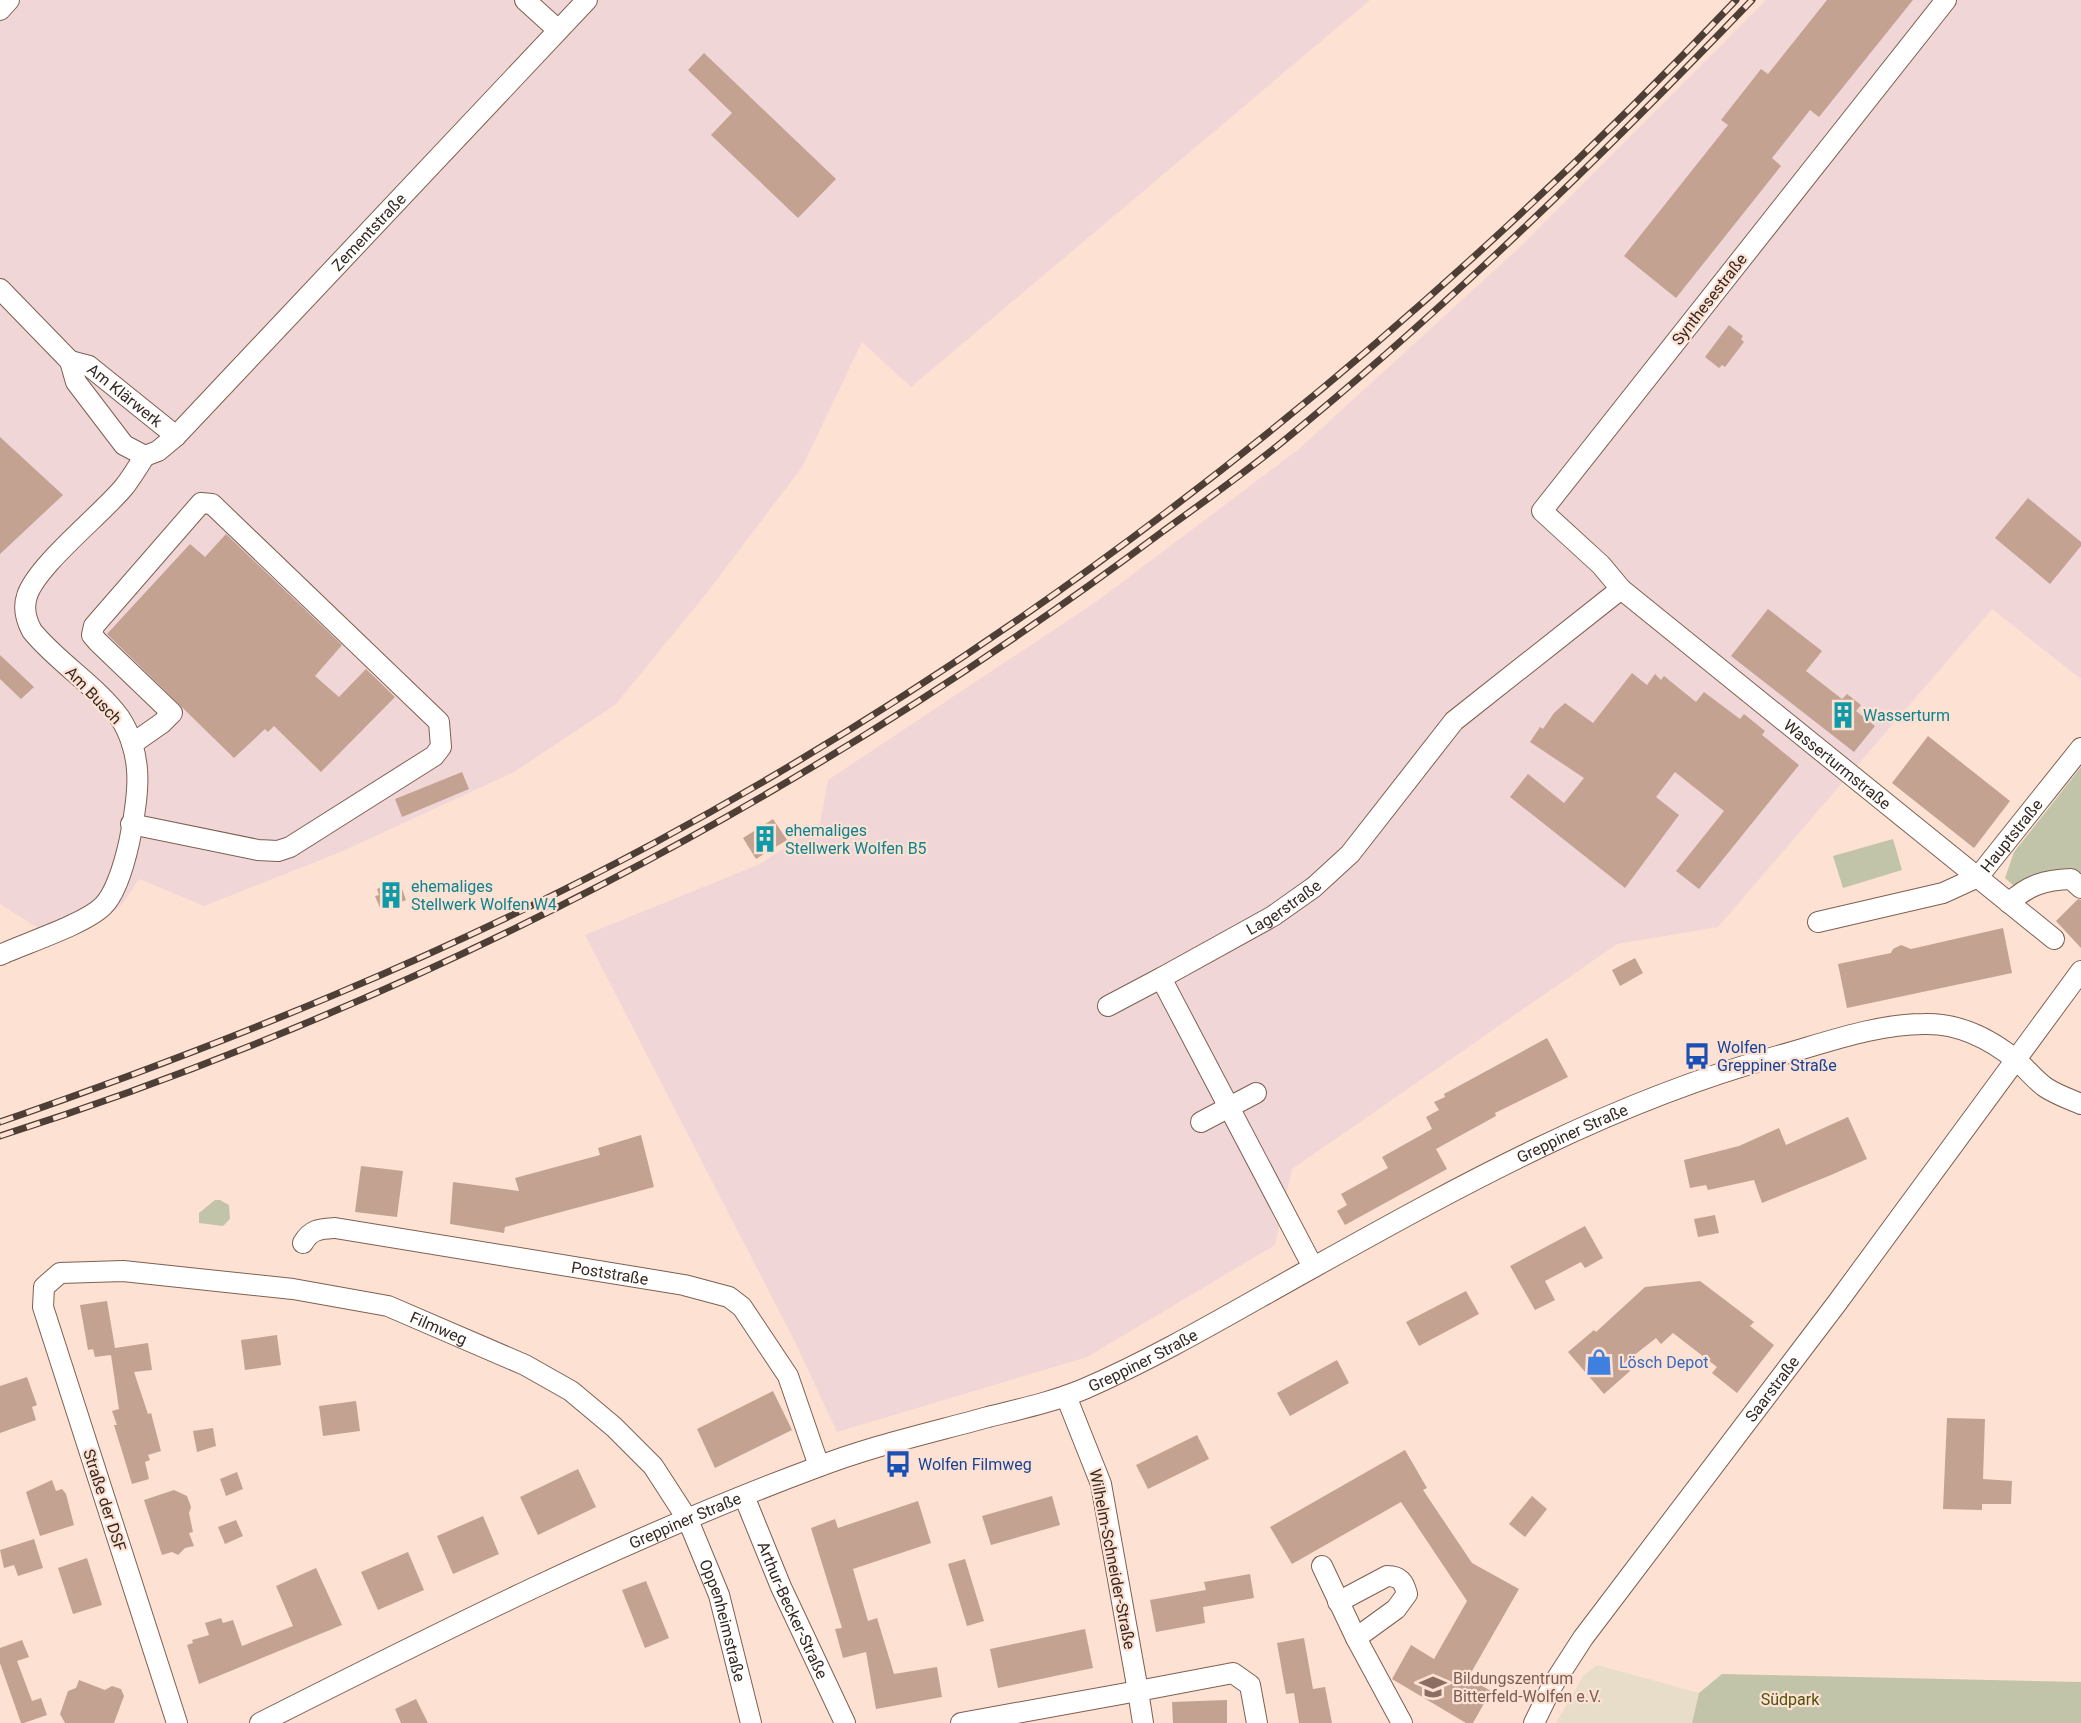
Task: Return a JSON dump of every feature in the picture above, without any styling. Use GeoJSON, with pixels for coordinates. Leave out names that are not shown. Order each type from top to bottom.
{"type":"FeatureCollection","features":[{"type":"Feature","properties":{"kind":"street"},"geometry":{"type":"LineString","coordinates":[[0,10],[9,0]]}},
{"type":"Feature","properties":{"kind":"street"},"geometry":{"type":"LineString","coordinates":[[525,0],[558,30]]}},
{"type":"Feature","properties":{"kind":"street","name":"Zementstraße"},"geometry":{"type":"LineString","coordinates":[[145,456],[158,451],[176,436],[587,0]]}},
{"type":"Feature","properties":{"kind":"street","name":"Synthesestraße"},"geometry":{"type":"LineString","coordinates":[[1621,589],[1601,565],[1542,511],[1946,0]]}},
{"type":"Feature","properties":{"kind":"street","name":"Am Klärwerk"},"geometry":{"type":"LineString","coordinates":[[0,289],[70,361],[76,382],[124,445],[145,456]]}},
{"type":"Feature","properties":{"kind":"street","name":"Am Klärwerk"},"geometry":{"type":"LineString","coordinates":[[70,361],[89,366],[176,436]]}},
{"type":"Feature","properties":{"kind":"street","name":"Am Busch"},"geometry":{"type":"LineString","coordinates":[[0,955],[92,915],[103,907],[118,883],[131,824],[137,771],[132,744],[120,718],[32,631],[26,620],[25,608],[26,597],[37,577],[125,487],[145,456]]}},
{"type":"Feature","properties":{"kind":"street"},"geometry":{"type":"LineString","coordinates":[[131,824],[278,851],[290,847],[434,756],[441,747],[439,722],[212,504],[201,503],[94,626],[92,635],[98,642],[172,713],[132,744]]}},
{"type":"Feature","properties":{"kind":"street","name":"Wasserturmstraße"},"geometry":{"type":"LineString","coordinates":[[1621,589],[2054,939]]}},
{"type":"Feature","properties":{"kind":"street","name":"Lagerstraße"},"geometry":{"type":"LineString","coordinates":[[1108,1006],[1273,916],[1314,887],[1350,854],[1454,721],[1621,589]]}},
{"type":"Feature","properties":{"kind":"street","name":"Hauptstraße"},"geometry":{"type":"LineString","coordinates":[[1818,922],[1943,893],[1978,877],[2081,748]]}},
{"type":"Feature","properties":{"kind":"street"},"geometry":{"type":"LineString","coordinates":[[2009,903],[2021,891],[2045,880],[2071,879],[2081,888]]}},
{"type":"Feature","properties":{"kind":"street","name":"Saarstraße"},"geometry":{"type":"LineString","coordinates":[[1534,1723],[1552,1686],[1583,1638],[2081,971]]}},
{"type":"Feature","properties":{"kind":"street"},"geometry":{"type":"LineString","coordinates":[[1161,978],[1313,1267]]}},
{"type":"Feature","properties":{"kind":"street","name":"Greppiner Straße"},"geometry":{"type":"LineString","coordinates":[[260,1723],[421,1641],[612,1551],[744,1496],[819,1466],[896,1442],[1066,1396],[1174,1346],[1313,1267],[1525,1154],[1639,1103],[1731,1069],[1885,1029],[1921,1024],[1946,1025],[1971,1032],[2016,1060],[2045,1087],[2081,1104]]}},
{"type":"Feature","properties":{"kind":"street"},"geometry":{"type":"LineString","coordinates":[[1201,1122],[1256,1093]]}},
{"type":"Feature","properties":{"kind":"street","name":"Poststraße"},"geometry":{"type":"LineString","coordinates":[[303,1243],[309,1233],[318,1229],[334,1228],[684,1285],[729,1297],[742,1307],[788,1376],[819,1466]]}},
{"type":"Feature","properties":{"kind":"street","name":"Straße der DSF"},"geometry":{"type":"LineString","coordinates":[[123,1271],[60,1273],[44,1287],[43,1307],[177,1723]]}},
{"type":"Feature","properties":{"kind":"street","name":"Filmweg"},"geometry":{"type":"LineString","coordinates":[[123,1271],[293,1289],[388,1306],[525,1365],[571,1391],[614,1427],[653,1466],[688,1520]]}},
{"type":"Feature","properties":{"kind":"street","name":"Wilhelm-Schneider-Straße"},"geometry":{"type":"LineString","coordinates":[[1066,1396],[1101,1484],[1143,1723]]}},
{"type":"Feature","properties":{"kind":"street","name":"Arthur-Becker-Straße"},"geometry":{"type":"LineString","coordinates":[[744,1496],[781,1587],[845,1723]]}},
{"type":"Feature","properties":{"kind":"street","name":"Oppenheimstraße"},"geometry":{"type":"LineString","coordinates":[[688,1520],[719,1595],[751,1723]]}},
{"type":"Feature","properties":{"kind":"street"},"geometry":{"type":"LineString","coordinates":[[1322,1566],[1356,1638],[1402,1723]]}},
{"type":"Feature","properties":{"kind":"street"},"geometry":{"type":"LineString","coordinates":[[1338,1602],[1387,1576],[1395,1576],[1404,1582],[1407,1594],[1396,1609],[1356,1638]]}},
{"type":"Feature","properties":{"kind":"street"},"geometry":{"type":"LineString","coordinates":[[966,1722],[1233,1673],[1250,1685],[1257,1723]]}},
{"type":"Feature","properties":{"kind":"shaded area"},"geometry":{"type":"Polygon","coordinates":[[[0,0],[1370,0],[911,387],[862,342],[802,467],[706,594],[615,705],[514,772],[343,851],[204,906],[139,879],[121,906],[59,941],[0,904],[0,0]]]}},
{"type":"Feature","properties":{"kind":"shaded area"},"geometry":{"type":"Polygon","coordinates":[[[1766,0],[2081,0],[2081,679],[1992,609],[1718,927],[1617,944],[1292,1169],[1275,1245],[1087,1357],[837,1432],[795,1342],[585,935],[760,864],[820,824],[828,780],[1100,599],[1299,449],[1521,246],[1766,0]]]}},
{"type":"Feature","properties":{"kind":"shaded area"},"geometry":{"type":"Polygon","coordinates":[[[1597,1665],[1699,1693],[1692,1723],[1556,1723],[1584,1675],[1597,1665]]]}},
{"type":"Feature","properties":{"kind":"green space"},"geometry":{"type":"Polygon","coordinates":[[[2081,767],[2081,873],[2046,874],[2031,878],[2015,887],[2005,878],[2014,852],[2081,767]]]}},
{"type":"Feature","properties":{"kind":"green space"},"geometry":{"type":"Polygon","coordinates":[[[1893,839],[1902,870],[1843,888],[1833,856],[1893,839]]]}},
{"type":"Feature","properties":{"kind":"green space"},"geometry":{"type":"Polygon","coordinates":[[[215,1200],[229,1205],[230,1219],[223,1226],[199,1223],[199,1213],[215,1200]]]}},
{"type":"Feature","properties":{"kind":"green space","name":"Südpark"},"geometry":{"type":"Polygon","coordinates":[[[1722,1674],[2081,1682],[2081,1723],[1692,1723],[1699,1693],[1722,1674]]]}},
{"type":"Feature","properties":{"kind":"building"},"geometry":{"type":"Polygon","coordinates":[[[1827,0],[1913,0],[1819,117],[1810,110],[1772,158],[1781,166],[1676,298],[1624,256],[1728,125],[1721,120],[1761,69],[1768,74],[1827,0]]]}},
{"type":"Feature","properties":{"kind":"building"},"geometry":{"type":"Polygon","coordinates":[[[704,53],[836,179],[798,218],[711,135],[732,113],[688,70],[704,53]]]}},
{"type":"Feature","properties":{"kind":"building"},"geometry":{"type":"Polygon","coordinates":[[[1729,325],[1743,336],[1741,339],[1744,342],[1725,367],[1722,365],[1719,368],[1705,357],[1729,325]]]}},
{"type":"Feature","properties":{"kind":"building"},"geometry":{"type":"Polygon","coordinates":[[[0,437],[63,495],[0,554],[0,437]]]}},
{"type":"Feature","properties":{"kind":"building"},"geometry":{"type":"Polygon","coordinates":[[[2028,498],[2081,542],[2081,546],[2050,584],[1995,538],[2028,498]]]}},
{"type":"Feature","properties":{"kind":"building"},"geometry":{"type":"Polygon","coordinates":[[[226,534],[342,645],[315,676],[339,697],[366,669],[395,697],[321,772],[274,726],[268,732],[265,729],[234,758],[107,634],[190,544],[205,557],[226,534]]]}},
{"type":"Feature","properties":{"kind":"building"},"geometry":{"type":"Polygon","coordinates":[[[1768,609],[1822,651],[1806,671],[1842,699],[1847,694],[1861,705],[1856,711],[1875,726],[1854,752],[1731,656],[1768,609]]]}},
{"type":"Feature","properties":{"kind":"building"},"geometry":{"type":"Polygon","coordinates":[[[0,655],[34,687],[21,699],[0,679],[0,655]]]}},
{"type":"Feature","properties":{"kind":"building"},"geometry":{"type":"Polygon","coordinates":[[[1632,673],[1647,685],[1655,674],[1661,680],[1664,676],[1696,702],[1704,692],[1740,719],[1744,714],[1765,731],[1762,735],[1799,765],[1699,889],[1676,871],[1724,811],[1675,772],[1656,797],[1679,815],[1625,888],[1510,797],[1528,774],[1564,803],[1584,778],[1530,742],[1540,727],[1543,729],[1554,713],[1565,703],[1593,723],[1632,673]]]}},
{"type":"Feature","properties":{"kind":"building"},"geometry":{"type":"Polygon","coordinates":[[[1928,736],[2010,801],[1974,848],[1892,783],[1928,736]]]}},
{"type":"Feature","properties":{"kind":"building"},"geometry":{"type":"Polygon","coordinates":[[[462,772],[469,789],[402,817],[395,799],[462,772]]]}},
{"type":"Feature","properties":{"kind":"building","name":"ehemaliges Stellwerk Wolfen B5"},"geometry":{"type":"Polygon","coordinates":[[[773,819],[787,840],[756,859],[743,838],[773,819]]]}},
{"type":"Feature","properties":{"kind":"building","name":"ehemaliges Stellwerk Wolfen W4"},"geometry":{"type":"Polygon","coordinates":[[[399,880],[406,900],[381,910],[375,896],[379,895],[377,889],[399,880]]]}},
{"type":"Feature","properties":{"kind":"building"},"geometry":{"type":"Polygon","coordinates":[[[2078,899],[2081,900],[2081,948],[2056,921],[2078,899]]]}},
{"type":"Feature","properties":{"kind":"building"},"geometry":{"type":"Polygon","coordinates":[[[2003,928],[2012,973],[1847,1008],[1838,964],[1891,953],[1893,949],[1901,945],[1911,949],[2003,928]]]}},
{"type":"Feature","properties":{"kind":"building"},"geometry":{"type":"Polygon","coordinates":[[[1635,958],[1643,973],[1620,986],[1612,970],[1635,958]]]}},
{"type":"Feature","properties":{"kind":"building"},"geometry":{"type":"Polygon","coordinates":[[[1547,1038],[1568,1077],[1495,1113],[1496,1116],[1436,1149],[1447,1169],[1345,1225],[1337,1211],[1347,1205],[1341,1194],[1388,1168],[1382,1157],[1432,1129],[1426,1117],[1439,1110],[1434,1102],[1445,1097],[1444,1094],[1547,1038]]]}},
{"type":"Feature","properties":{"kind":"building"},"geometry":{"type":"Polygon","coordinates":[[[1848,1117],[1867,1159],[1762,1203],[1754,1180],[1708,1190],[1706,1185],[1690,1188],[1684,1160],[1739,1146],[1779,1128],[1786,1145],[1848,1117]]]}},
{"type":"Feature","properties":{"kind":"building"},"geometry":{"type":"Polygon","coordinates":[[[641,1135],[654,1187],[505,1227],[504,1233],[450,1224],[453,1182],[519,1191],[515,1178],[600,1155],[598,1148],[641,1135]]]}},
{"type":"Feature","properties":{"kind":"building"},"geometry":{"type":"Polygon","coordinates":[[[361,1166],[403,1171],[397,1217],[355,1212],[361,1166]]]}},
{"type":"Feature","properties":{"kind":"building"},"geometry":{"type":"Polygon","coordinates":[[[1715,1215],[1719,1233],[1698,1237],[1694,1219],[1715,1215]]]}},
{"type":"Feature","properties":{"kind":"building"},"geometry":{"type":"Polygon","coordinates":[[[1585,1226],[1603,1258],[1585,1268],[1581,1262],[1545,1281],[1555,1300],[1535,1310],[1510,1266],[1585,1226]]]}},
{"type":"Feature","properties":{"kind":"building"},"geometry":{"type":"Polygon","coordinates":[[[1700,1281],[1754,1322],[1750,1326],[1774,1345],[1737,1393],[1712,1373],[1717,1367],[1673,1333],[1661,1344],[1656,1338],[1623,1364],[1630,1371],[1604,1394],[1568,1352],[1594,1330],[1596,1332],[1645,1287],[1700,1281]]]}},
{"type":"Feature","properties":{"kind":"building"},"geometry":{"type":"Polygon","coordinates":[[[1466,1291],[1479,1314],[1419,1346],[1406,1322],[1466,1291]]]}},
{"type":"Feature","properties":{"kind":"building"},"geometry":{"type":"Polygon","coordinates":[[[107,1301],[115,1348],[148,1343],[152,1370],[134,1372],[148,1414],[151,1413],[161,1451],[148,1455],[150,1460],[145,1462],[149,1479],[132,1484],[114,1425],[117,1425],[112,1411],[119,1409],[111,1355],[95,1357],[93,1349],[88,1350],[80,1305],[107,1301]]]}},
{"type":"Feature","properties":{"kind":"building"},"geometry":{"type":"Polygon","coordinates":[[[277,1335],[281,1365],[245,1370],[241,1340],[277,1335]]]}},
{"type":"Feature","properties":{"kind":"building"},"geometry":{"type":"Polygon","coordinates":[[[1337,1360],[1349,1383],[1290,1416],[1277,1393],[1337,1360]]]}},
{"type":"Feature","properties":{"kind":"building"},"geometry":{"type":"Polygon","coordinates":[[[27,1377],[37,1405],[32,1407],[36,1420],[0,1433],[0,1386],[27,1377]]]}},
{"type":"Feature","properties":{"kind":"building"},"geometry":{"type":"Polygon","coordinates":[[[773,1391],[792,1430],[715,1468],[697,1429],[773,1391]]]}},
{"type":"Feature","properties":{"kind":"building"},"geometry":{"type":"Polygon","coordinates":[[[356,1401],[360,1431],[323,1436],[319,1406],[356,1401]]]}},
{"type":"Feature","properties":{"kind":"building"},"geometry":{"type":"Polygon","coordinates":[[[1947,1418],[1985,1419],[1983,1479],[2012,1481],[2011,1504],[1982,1504],[1982,1510],[1943,1509],[1947,1418]]]}},
{"type":"Feature","properties":{"kind":"building"},"geometry":{"type":"Polygon","coordinates":[[[213,1428],[216,1446],[197,1452],[193,1431],[213,1428]]]}},
{"type":"Feature","properties":{"kind":"building"},"geometry":{"type":"Polygon","coordinates":[[[1197,1435],[1209,1459],[1148,1489],[1136,1465],[1197,1435]]]}},
{"type":"Feature","properties":{"kind":"building"},"geometry":{"type":"Polygon","coordinates":[[[1405,1450],[1427,1488],[1423,1490],[1472,1563],[1519,1589],[1468,1678],[1491,1691],[1473,1723],[1466,1723],[1392,1679],[1411,1645],[1434,1659],[1467,1601],[1401,1502],[1292,1564],[1270,1527],[1405,1450]]]}},
{"type":"Feature","properties":{"kind":"building"},"geometry":{"type":"Polygon","coordinates":[[[578,1469],[596,1507],[538,1535],[520,1497],[578,1469]]]}},
{"type":"Feature","properties":{"kind":"building"},"geometry":{"type":"Polygon","coordinates":[[[237,1472],[243,1489],[226,1496],[220,1479],[237,1472]]]}},
{"type":"Feature","properties":{"kind":"building"},"geometry":{"type":"Polygon","coordinates":[[[52,1480],[56,1491],[62,1489],[66,1494],[74,1525],[40,1536],[26,1492],[52,1480]]]}},
{"type":"Feature","properties":{"kind":"building"},"geometry":{"type":"Polygon","coordinates":[[[174,1490],[187,1496],[191,1507],[189,1513],[193,1532],[189,1533],[194,1546],[185,1548],[178,1555],[172,1552],[162,1555],[144,1500],[174,1490]]]}},
{"type":"Feature","properties":{"kind":"building"},"geometry":{"type":"Polygon","coordinates":[[[1052,1496],[1060,1525],[991,1545],[982,1516],[1052,1496]]]}},
{"type":"Feature","properties":{"kind":"building"},"geometry":{"type":"Polygon","coordinates":[[[1532,1496],[1547,1509],[1525,1537],[1509,1524],[1532,1496]]]}},
{"type":"Feature","properties":{"kind":"building"},"geometry":{"type":"Polygon","coordinates":[[[918,1501],[931,1543],[853,1569],[868,1621],[877,1618],[894,1674],[937,1667],[942,1697],[876,1709],[866,1652],[843,1658],[835,1629],[842,1628],[811,1528],[835,1519],[838,1528],[918,1501]]]}},
{"type":"Feature","properties":{"kind":"building"},"geometry":{"type":"Polygon","coordinates":[[[483,1516],[499,1554],[453,1574],[437,1536],[483,1516]]]}},
{"type":"Feature","properties":{"kind":"building"},"geometry":{"type":"Polygon","coordinates":[[[236,1520],[243,1536],[225,1544],[218,1527],[236,1520]]]}},
{"type":"Feature","properties":{"kind":"building"},"geometry":{"type":"Polygon","coordinates":[[[34,1539],[43,1568],[18,1576],[14,1565],[4,1568],[0,1550],[34,1539]]]}},
{"type":"Feature","properties":{"kind":"building"},"geometry":{"type":"Polygon","coordinates":[[[408,1552],[424,1590],[378,1610],[361,1572],[408,1552]]]}},
{"type":"Feature","properties":{"kind":"building"},"geometry":{"type":"Polygon","coordinates":[[[87,1558],[102,1605],[73,1614],[58,1568],[87,1558]]]}},
{"type":"Feature","properties":{"kind":"building"},"geometry":{"type":"Polygon","coordinates":[[[965,1559],[984,1621],[967,1626],[948,1564],[965,1559]]]}},
{"type":"Feature","properties":{"kind":"building"},"geometry":{"type":"Polygon","coordinates":[[[316,1568],[342,1625],[199,1684],[187,1645],[193,1643],[192,1640],[209,1635],[205,1623],[221,1618],[223,1623],[233,1620],[242,1646],[293,1626],[276,1586],[316,1568]]]}},
{"type":"Feature","properties":{"kind":"building"},"geometry":{"type":"Polygon","coordinates":[[[1250,1574],[1254,1598],[1203,1607],[1205,1623],[1156,1632],[1150,1600],[1206,1590],[1204,1582],[1250,1574]]]}},
{"type":"Feature","properties":{"kind":"building"},"geometry":{"type":"Polygon","coordinates":[[[646,1581],[669,1638],[645,1648],[622,1590],[646,1581]]]}},
{"type":"Feature","properties":{"kind":"building"},"geometry":{"type":"Polygon","coordinates":[[[1085,1629],[1093,1668],[998,1688],[990,1649],[1085,1629]]]}},
{"type":"Feature","properties":{"kind":"building"},"geometry":{"type":"Polygon","coordinates":[[[1304,1638],[1313,1689],[1325,1687],[1332,1723],[1299,1723],[1294,1693],[1286,1694],[1277,1643],[1304,1638]]]}},
{"type":"Feature","properties":{"kind":"building"},"geometry":{"type":"Polygon","coordinates":[[[22,1640],[29,1657],[17,1661],[32,1701],[41,1698],[47,1715],[24,1723],[21,1723],[0,1663],[0,1648],[22,1640]]]}},
{"type":"Feature","properties":{"kind":"building"},"geometry":{"type":"Polygon","coordinates":[[[79,1680],[105,1690],[112,1686],[121,1689],[124,1696],[114,1723],[65,1723],[60,1714],[68,1691],[76,1688],[79,1680]]]}},
{"type":"Feature","properties":{"kind":"building"},"geometry":{"type":"Polygon","coordinates":[[[416,1699],[428,1723],[401,1723],[395,1709],[416,1699]]]}},
{"type":"Feature","properties":{"kind":"building"},"geometry":{"type":"Polygon","coordinates":[[[1227,1700],[1227,1723],[1173,1723],[1172,1702],[1227,1700]]]}},
{"type":"Feature","properties":{"kind":"railway"},"geometry":{"type":"LineString","coordinates":[[0,1122],[251,1029],[415,960],[497,922],[656,842],[805,757],[951,665],[1092,567],[1229,464],[1362,355],[1491,241],[1615,123],[1736,0]]}},
{"type":"Feature","properties":{"kind":"railway"},"geometry":{"type":"LineString","coordinates":[[0,1136],[156,1082],[309,1022],[459,955],[606,882],[750,803],[891,718],[1028,628],[1267,455],[1404,338],[1523,229],[1752,0]]}},
{"type":"Feature","properties":{"kind":"place","name":"Wasserturm"},"geometry":{"type":"Point","coordinates":[1843,715]}},
{"type":"Feature","properties":{"kind":"place","name":"ehemaliges Stellwerk Wolfen B5"},"geometry":{"type":"Point","coordinates":[765,839]}},
{"type":"Feature","properties":{"kind":"place","name":"ehemaliges Stellwerk Wolfen W4"},"geometry":{"type":"Point","coordinates":[391,895]}},
{"type":"Feature","properties":{"kind":"place","name":"Wolfen Greppiner Straße"},"geometry":{"type":"Point","coordinates":[1697,1056]}},
{"type":"Feature","properties":{"kind":"place","name":"Lösch Depot"},"geometry":{"type":"Point","coordinates":[1599,1362]}},
{"type":"Feature","properties":{"kind":"place","name":"Wolfen Filmweg"},"geometry":{"type":"Point","coordinates":[898,1464]}},
{"type":"Feature","properties":{"kind":"place","name":"Bildungszentrum Bitterfeld-Wolfen e.V."},"geometry":{"type":"Point","coordinates":[1433,1687]}}]}
